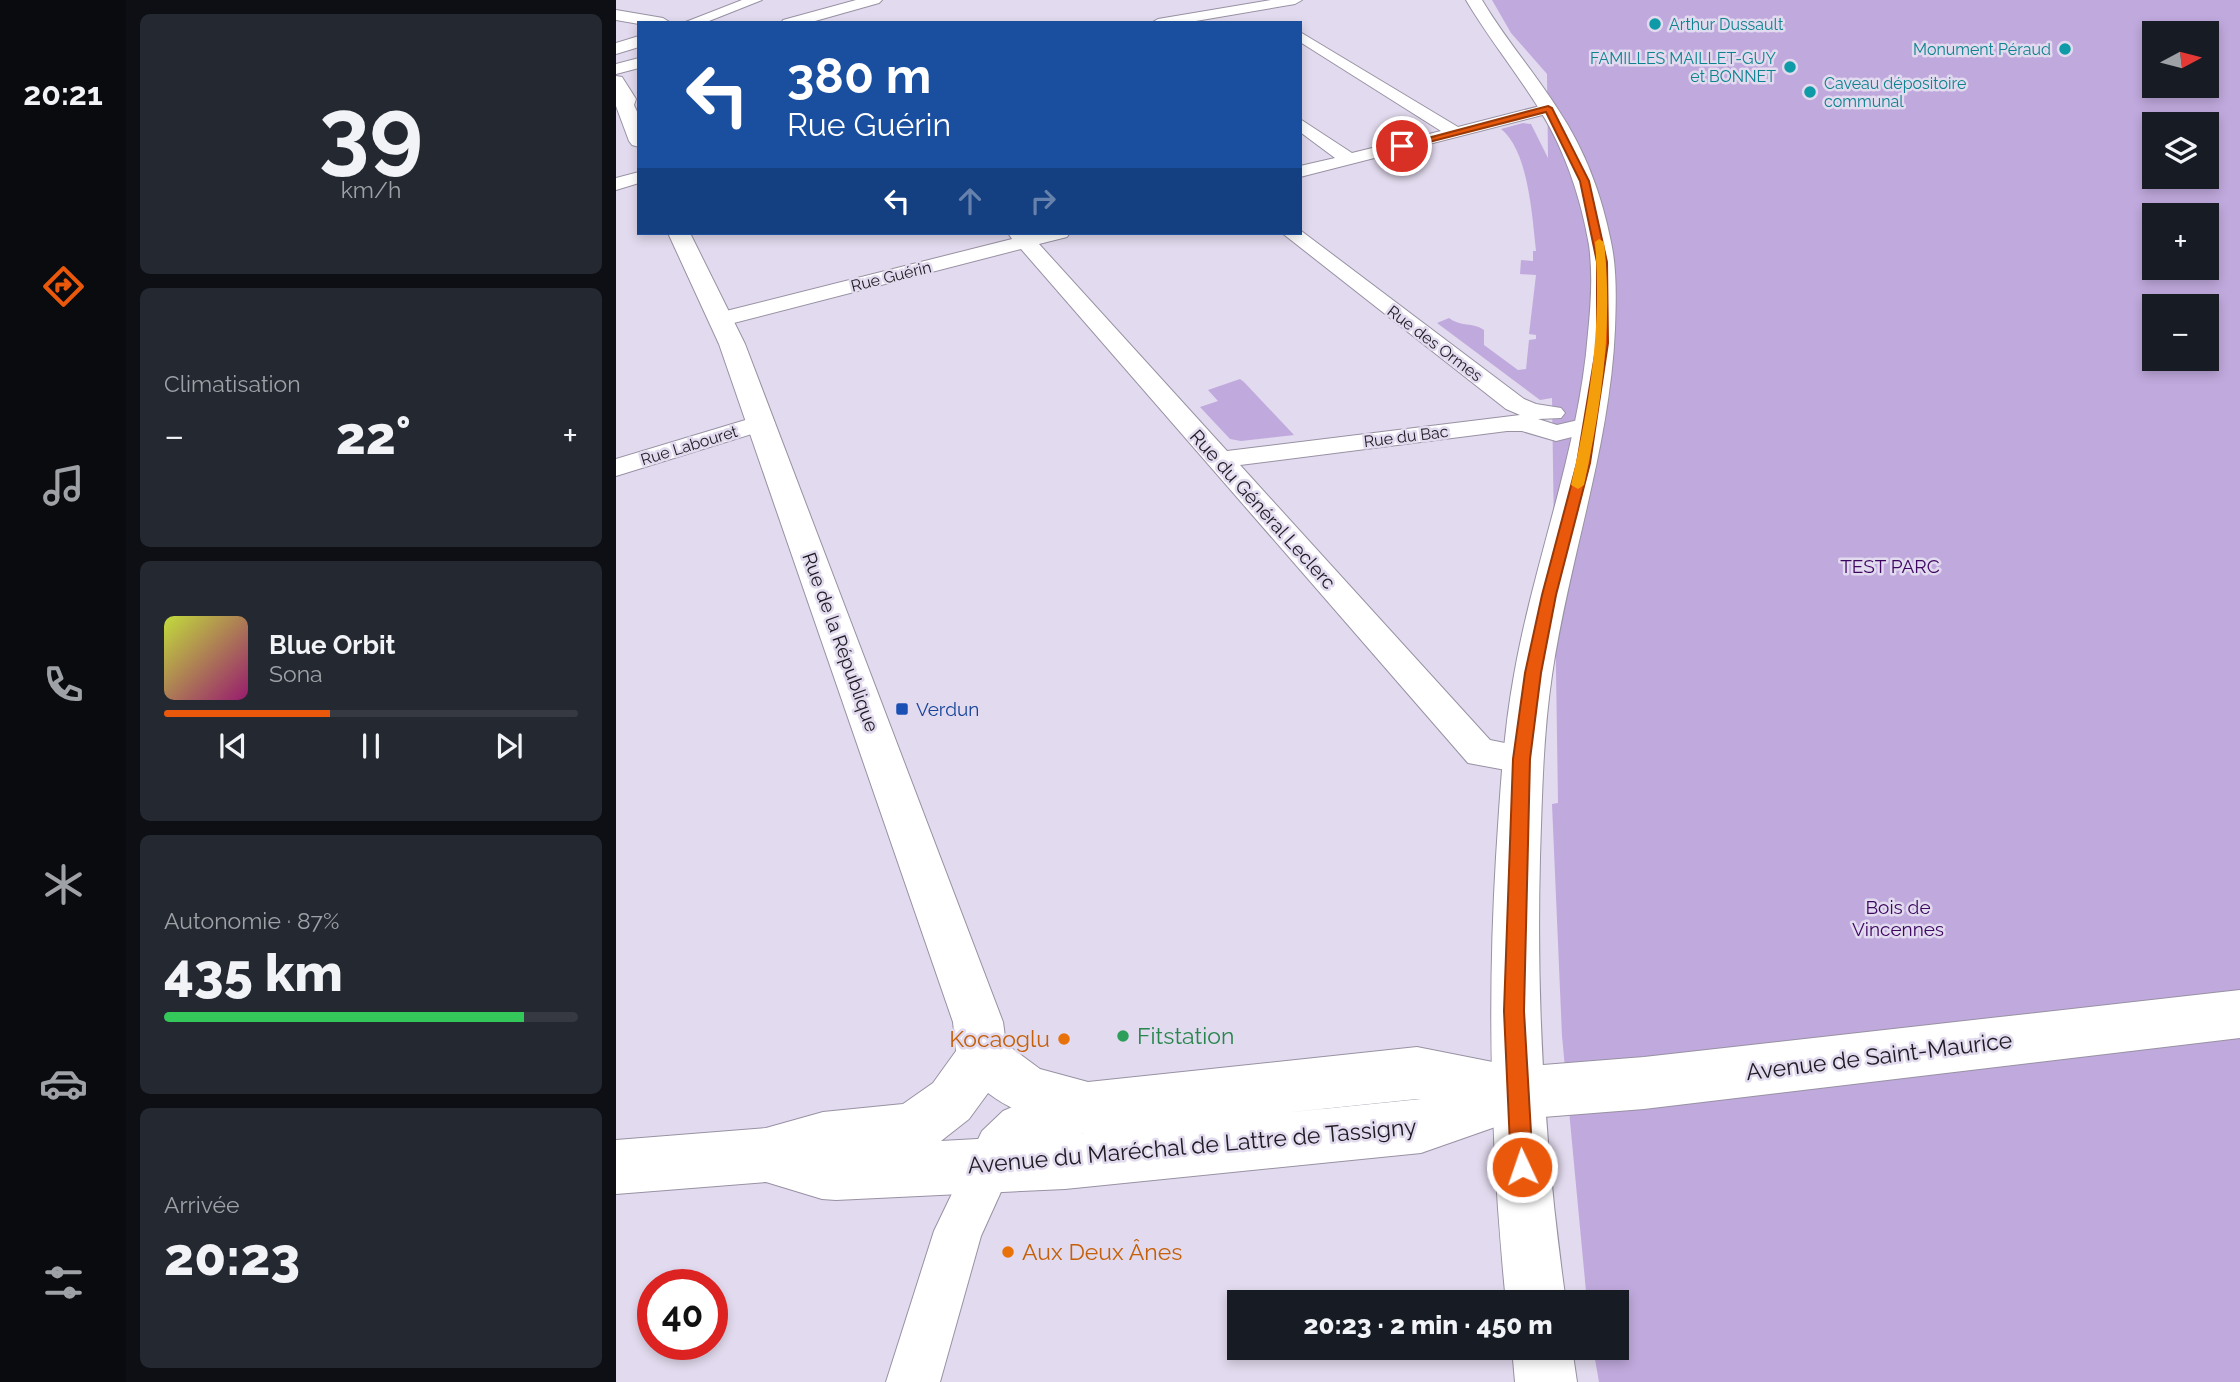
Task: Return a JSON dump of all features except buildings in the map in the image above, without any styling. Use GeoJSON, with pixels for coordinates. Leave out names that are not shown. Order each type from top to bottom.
{"type":"FeatureCollection","features":[{"type":"Feature","properties":{"kind":"main road"},"geometry":{"type":"LineString","coordinates":[[796,21],[874,0]]}},
{"type":"Feature","properties":{"kind":"main road"},"geometry":{"type":"LineString","coordinates":[[1474,0],[1494,35],[1548,108],[1584,181],[1600,246],[1603,285],[1602,343],[1591,425],[1549,595],[1533,673],[1522,759],[1514,973],[1525,1216],[1534,1290]]}},
{"type":"Feature","properties":{"kind":"main road"},"geometry":{"type":"LineString","coordinates":[[616,15],[651,21]]}},
{"type":"Feature","properties":{"kind":"main road"},"geometry":{"type":"LineString","coordinates":[[616,49],[637,42]]}},
{"type":"Feature","properties":{"kind":"main road"},"geometry":{"type":"LineString","coordinates":[[616,69],[637,64]]}},
{"type":"Feature","properties":{"kind":"main road"},"geometry":{"type":"LineString","coordinates":[[616,80],[633,98],[625,107],[637,136]]}},
{"type":"Feature","properties":{"kind":"main road","name":"Rue de la République"},"geometry":{"type":"LineString","coordinates":[[680,235],[722,318],[762,423],[978,1022],[982,1058]]}},
{"type":"Feature","properties":{"kind":"main road","name":"Avenue de Saint-Maurice"},"geometry":{"type":"LineString","coordinates":[[1518,1093],[1644,1083],[2240,1014]]}},
{"type":"Feature","properties":{"kind":"main road","name":"Avenue du Maréchal de Lattre de Tassigny"},"geometry":{"type":"LineString","coordinates":[[616,1167],[766,1154],[823,1139],[914,1128],[951,1101],[982,1058],[1028,1091],[1088,1108],[1417,1073],[1518,1093]]}},
{"type":"Feature","properties":{"kind":"main road","name":"Avenue du Maréchal de Lattre de Tassigny"},"geometry":{"type":"LineString","coordinates":[[766,1154],[822,1172],[936,1170],[994,1156],[1078,1160],[1422,1126],[1518,1093]]}},
{"type":"Feature","properties":{"kind":"main road"},"geometry":{"type":"LineString","coordinates":[[1543,1360],[1546,1382]]}},
{"type":"Feature","properties":{"kind":"street"},"geometry":{"type":"LineString","coordinates":[[696,21],[755,0]]}},
{"type":"Feature","properties":{"kind":"street"},"geometry":{"type":"LineString","coordinates":[[1169,21],[1295,0]]}},
{"type":"Feature","properties":{"kind":"street"},"geometry":{"type":"LineString","coordinates":[[1253,6],[1269,16]]}},
{"type":"Feature","properties":{"kind":"street"},"geometry":{"type":"LineString","coordinates":[[1302,37],[1455,132]]}},
{"type":"Feature","properties":{"kind":"street"},"geometry":{"type":"LineString","coordinates":[[1302,172],[1548,108]]}},
{"type":"Feature","properties":{"kind":"street"},"geometry":{"type":"LineString","coordinates":[[1302,125],[1350,160]]}},
{"type":"Feature","properties":{"kind":"street"},"geometry":{"type":"LineString","coordinates":[[616,184],[637,178]]}},
{"type":"Feature","properties":{"kind":"street","name":"Rue Guérin"},"geometry":{"type":"LineString","coordinates":[[722,318],[1022,237],[1041,235]]}},
{"type":"Feature","properties":{"kind":"street","name":"Rue des Ormes"},"geometry":{"type":"LineString","coordinates":[[1294,235],[1520,416]]}},
{"type":"Feature","properties":{"kind":"street","name":"Rue du Général Leclerc"},"geometry":{"type":"LineString","coordinates":[[1022,237],[1480,752],[1522,759]]}},
{"type":"Feature","properties":{"kind":"street","name":"Rue du Bac"},"geometry":{"type":"LineString","coordinates":[[1219,460],[1520,416],[1536,426],[1556,433],[1591,425]]}},
{"type":"Feature","properties":{"kind":"street","name":"Rue Labouret"},"geometry":{"type":"LineString","coordinates":[[616,468],[762,423]]}},
{"type":"Feature","properties":{"kind":"street","name":"Avenue du Maréchal de Lattre de Tassigny"},"geometry":{"type":"LineString","coordinates":[[994,1156],[1018,1127],[1057,1121],[1088,1108]]}},
{"type":"Feature","properties":{"kind":"street"},"geometry":{"type":"LineString","coordinates":[[913,1382],[958,1231],[994,1156]]}},
{"type":"Feature","properties":{"kind":"green space","name":"Bois de Vincennes"},"geometry":{"type":"Polygon","coordinates":[[[1492,0],[2240,0],[2240,1382],[1599,1382],[1595,1360],[1629,1360],[1629,1290],[1586,1290],[1562,1036],[1552,804],[1558,803],[1552,398],[1540,400],[1437,323],[1449,318],[1484,330],[1484,345],[1518,370],[1526,369],[1529,340],[1536,339],[1536,335],[1529,334],[1536,275],[1520,274],[1521,260],[1533,261],[1533,251],[1536,251],[1523,167],[1510,139],[1501,129],[1523,123],[1531,124],[1548,158],[1547,74],[1511,33],[1492,0]]]}},
{"type":"Feature","properties":{"kind":"green space"},"geometry":{"type":"Polygon","coordinates":[[[1240,379],[1294,435],[1241,441],[1230,439],[1200,407],[1218,401],[1208,390],[1240,379]]]}},
{"type":"Feature","properties":{"kind":"slow traffic"},"geometry":{"type":"LineString","coordinates":[[1578,485],[1597,391],[1602,343],[1603,285],[1599,242]]}},
{"type":"Feature","properties":{"kind":"place","name":"Arthur Dussault"},"geometry":{"type":"Point","coordinates":[1655,24]}},
{"type":"Feature","properties":{"kind":"place","name":"Monument Péraud"},"geometry":{"type":"Point","coordinates":[2065,49]}},
{"type":"Feature","properties":{"kind":"place","name":"FAMILLES MAILLET-GUY et BONNET"},"geometry":{"type":"Point","coordinates":[1790,67]}},
{"type":"Feature","properties":{"kind":"place","name":"Caveau dépositoire communal"},"geometry":{"type":"Point","coordinates":[1810,92]}},
{"type":"Feature","properties":{"kind":"place","name":"Verdun"},"geometry":{"type":"Point","coordinates":[902,709]}},
{"type":"Feature","properties":{"kind":"place","name":"Fitstation"},"geometry":{"type":"Point","coordinates":[1123,1036]}},
{"type":"Feature","properties":{"kind":"place","name":"Kocaoglu"},"geometry":{"type":"Point","coordinates":[1064,1039]}},
{"type":"Feature","properties":{"kind":"place","name":"Aux Deux Ânes"},"geometry":{"type":"Point","coordinates":[1008,1252]}},
{"type":"Feature","properties":{"kind":"route"},"geometry":{"type":"LineString","coordinates":[[1402,146],[1548,108],[1584,181],[1602,262],[1602,343],[1597,391],[1583,463],[1549,595],[1533,673],[1522,759],[1514,1011],[1522,1167]]}},
{"type":"Feature","properties":{"kind":"park label","name":"TEST PARC"},"geometry":{"type":"Point","coordinates":[1890,566]}}]}
